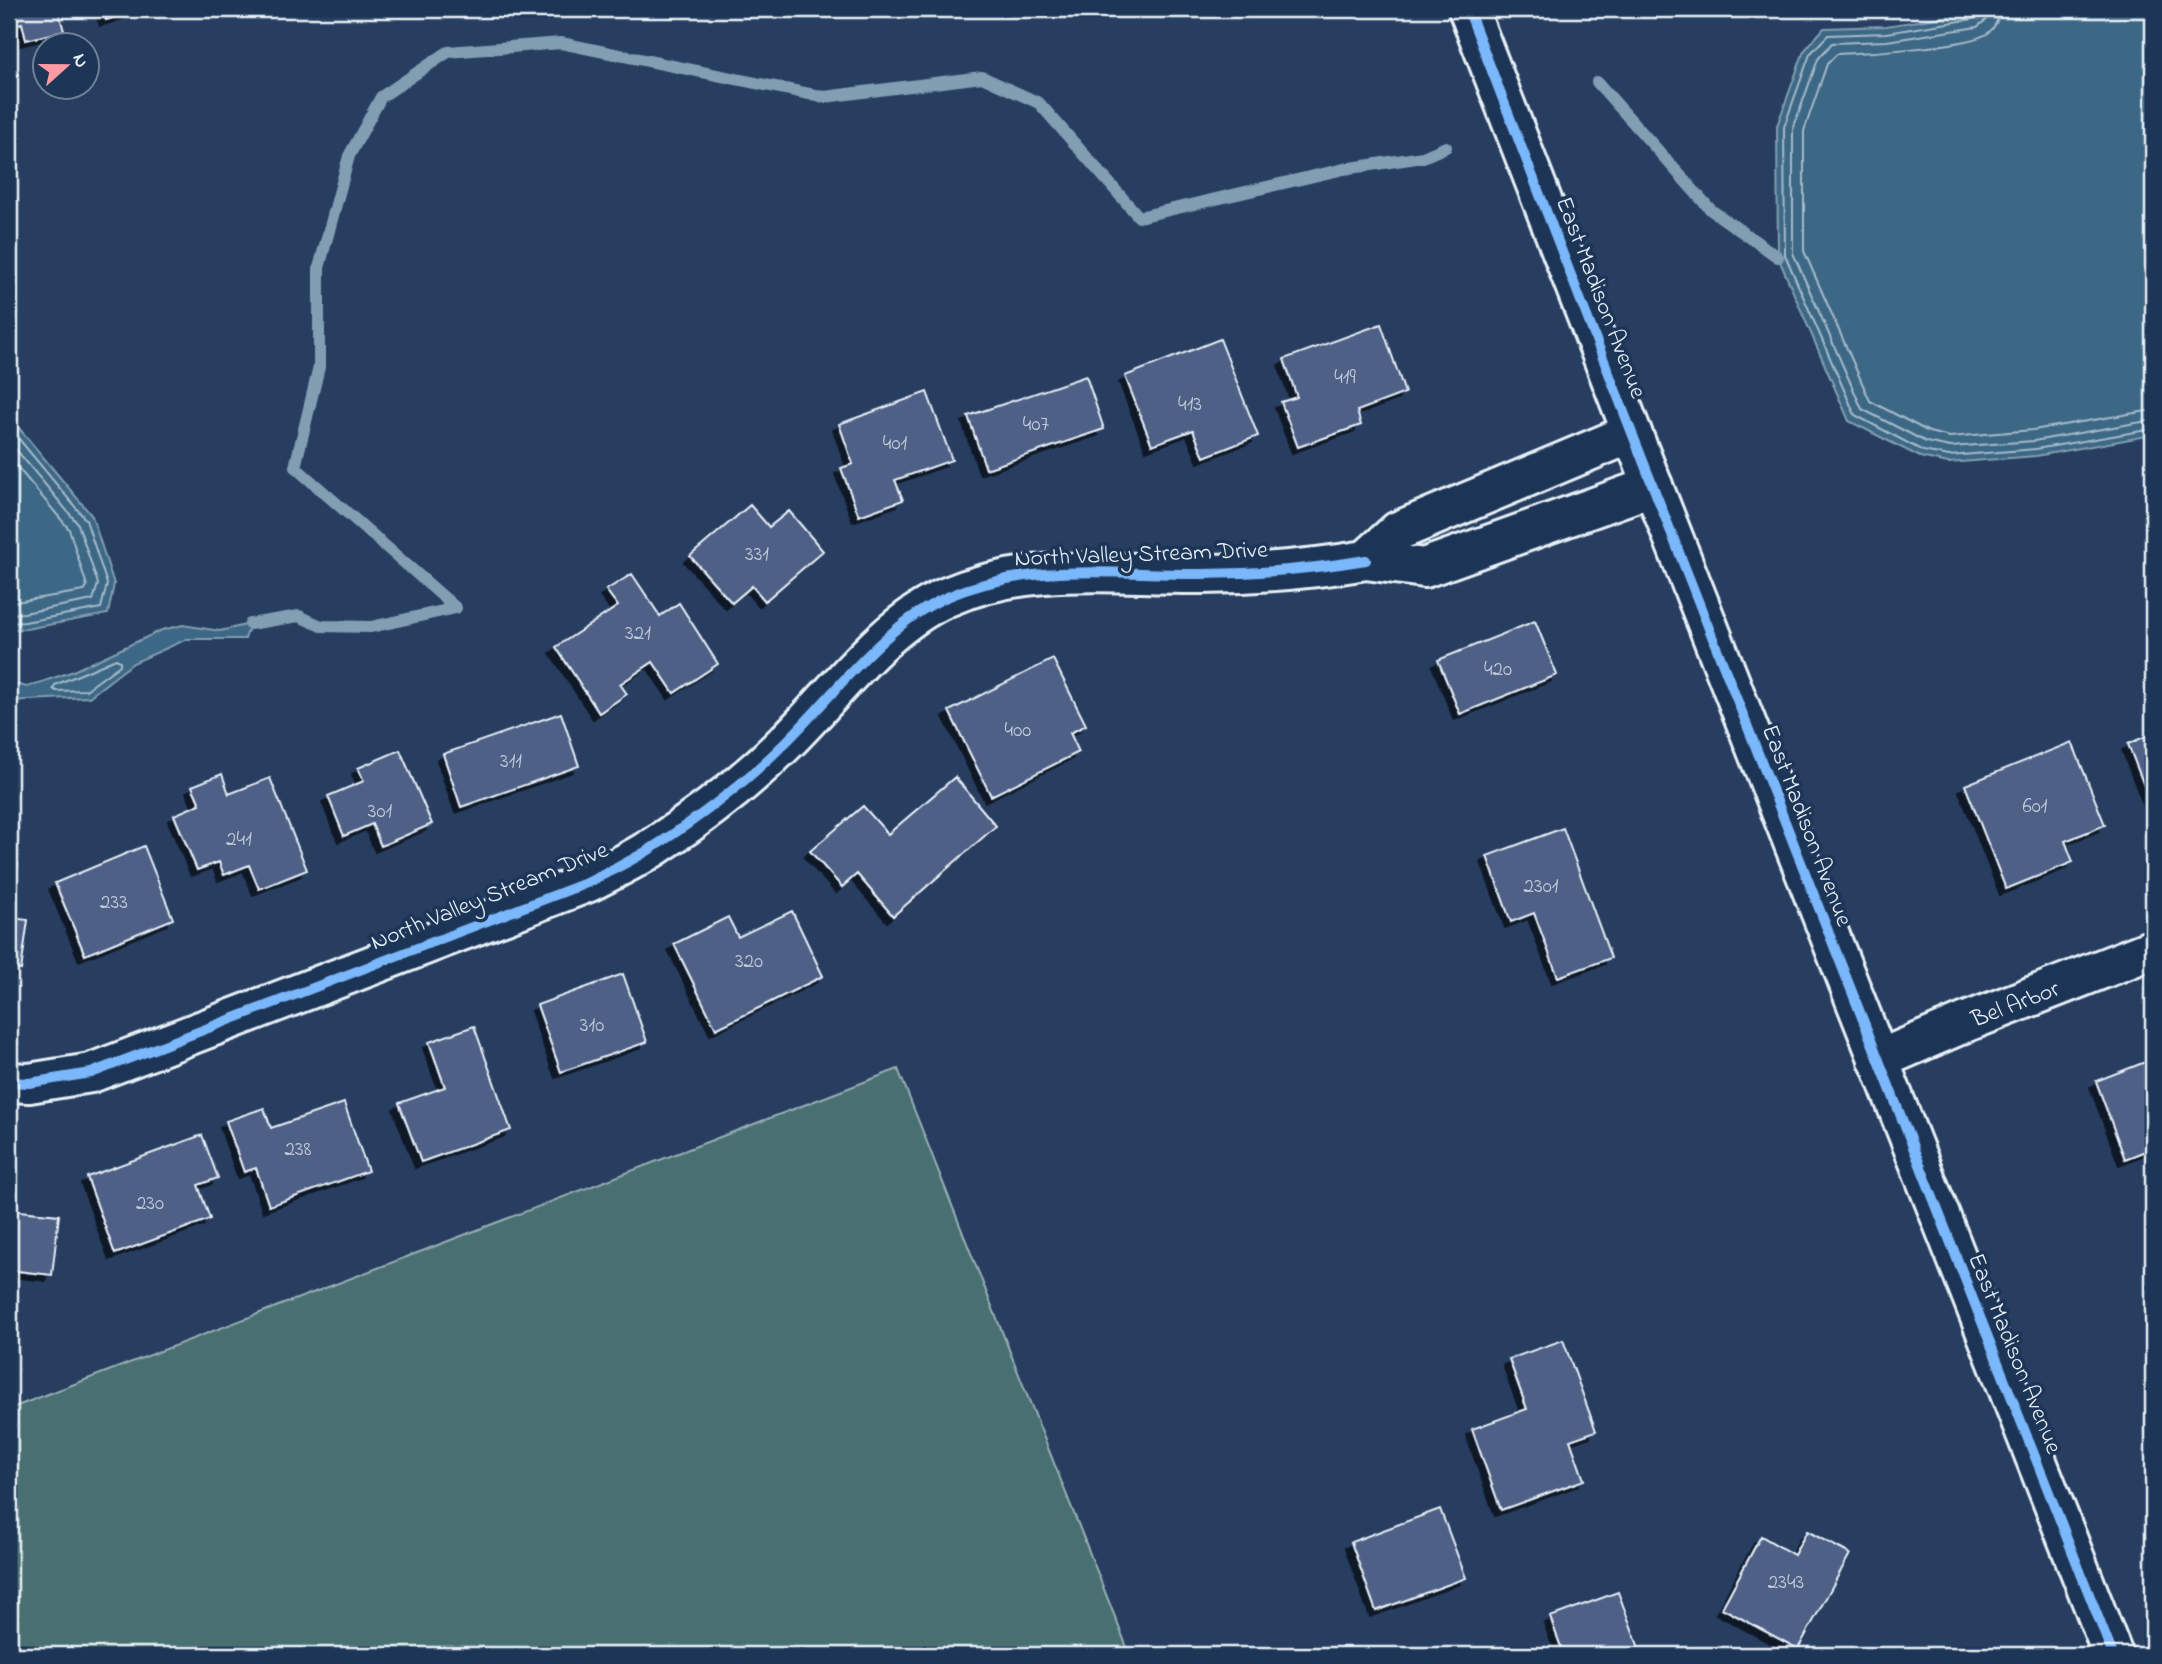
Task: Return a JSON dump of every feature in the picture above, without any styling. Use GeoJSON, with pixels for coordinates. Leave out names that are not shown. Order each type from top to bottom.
{"type":"FeatureCollection","features":[{"type":"Feature","properties":{"kind":"street","name":"East Madison Avenue"},"geometry":{"type":"LineString","coordinates":[[1468,9],[2113,1655]]}},
{"type":"Feature","properties":{"kind":"street"},"geometry":{"type":"LineString","coordinates":[[1366,560],[1398,531],[1632,433]]}},
{"type":"Feature","properties":{"kind":"street","name":"North Valley Stream Drive"},"geometry":{"type":"LineString","coordinates":[[9,1082],[29,1083],[91,1073],[589,882],[657,845],[747,778],[786,743],[873,650],[912,617],[946,598],[1000,578],[1056,572],[1203,574],[1313,569],[1366,560],[1424,568],[1653,486]]}},
{"type":"Feature","properties":{"kind":"street","name":"Bel Arbor"},"geometry":{"type":"LineString","coordinates":[[1878,1060],[1964,1023],[2153,949]]}},
{"type":"Feature","properties":{"kind":"green space"},"geometry":{"type":"Polygon","coordinates":[[[898,1069],[1130,1655],[9,1655],[9,1409],[898,1069]]]}},
{"type":"Feature","properties":{"kind":"water"},"geometry":{"type":"Polygon","coordinates":[[[1994,9],[2153,9],[2153,435],[2036,456],[1948,463],[1920,457],[1849,421],[1778,257],[1777,126],[1804,51],[1824,28],[1886,26],[1994,9]]]}},
{"type":"Feature","properties":{"kind":"water"},"geometry":{"type":"Polygon","coordinates":[[[9,416],[92,516],[114,584],[108,614],[9,630],[9,416]]]}},
{"type":"Feature","properties":{"kind":"water"},"geometry":{"type":"Polygon","coordinates":[[[250,624],[245,639],[187,639],[133,663],[89,697],[9,701],[9,682],[27,687],[71,672],[162,630],[183,625],[220,631],[250,624]]]}},
{"type":"Feature","properties":{"kind":"building"},"geometry":{"type":"Polygon","coordinates":[[[9,9],[58,9],[64,31],[32,32],[32,39],[26,40],[22,23],[9,27],[9,9]]]}},
{"type":"Feature","properties":{"kind":"building"},"geometry":{"type":"Polygon","coordinates":[[[102,9],[140,9],[106,20],[102,9]]]}},
{"type":"Feature","properties":{"kind":"building"},"geometry":{"type":"Polygon","coordinates":[[[1381,324],[1405,393],[1357,411],[1361,425],[1298,447],[1281,402],[1297,397],[1284,359],[1381,324]]]}},
{"type":"Feature","properties":{"kind":"building"},"geometry":{"type":"Polygon","coordinates":[[[1220,339],[1258,436],[1204,457],[1193,430],[1152,445],[1125,376],[1220,339]]]}},
{"type":"Feature","properties":{"kind":"building"},"geometry":{"type":"Polygon","coordinates":[[[1086,376],[1104,429],[986,469],[968,416],[1086,376]]]}},
{"type":"Feature","properties":{"kind":"building"},"geometry":{"type":"Polygon","coordinates":[[[927,392],[952,460],[895,480],[903,500],[859,516],[841,468],[853,464],[839,424],[927,392]]]}},
{"type":"Feature","properties":{"kind":"building"},"geometry":{"type":"Polygon","coordinates":[[[750,505],[769,527],[789,511],[823,551],[765,601],[752,586],[732,603],[690,556],[750,505]]]}},
{"type":"Feature","properties":{"kind":"building"},"geometry":{"type":"Polygon","coordinates":[[[632,574],[660,616],[679,603],[718,664],[674,693],[653,662],[620,684],[627,694],[599,713],[556,647],[618,606],[606,590],[632,574]]]}},
{"type":"Feature","properties":{"kind":"building"},"geometry":{"type":"Polygon","coordinates":[[[1535,621],[1557,675],[1460,714],[1438,660],[1535,621]]]}},
{"type":"Feature","properties":{"kind":"building"},"geometry":{"type":"Polygon","coordinates":[[[1053,659],[1086,725],[1070,733],[1079,752],[991,796],[949,711],[1053,659]]]}},
{"type":"Feature","properties":{"kind":"building"},"geometry":{"type":"Polygon","coordinates":[[[561,713],[579,766],[461,807],[443,754],[561,713]]]}},
{"type":"Feature","properties":{"kind":"building"},"geometry":{"type":"Polygon","coordinates":[[[2153,733],[2153,805],[2152,806],[2128,744],[2153,733]]]}},
{"type":"Feature","properties":{"kind":"building"},"geometry":{"type":"Polygon","coordinates":[[[2072,742],[2105,825],[2065,841],[2073,862],[2006,889],[1965,785],[2072,742]]]}},
{"type":"Feature","properties":{"kind":"building"},"geometry":{"type":"Polygon","coordinates":[[[400,750],[432,824],[381,846],[372,824],[344,836],[328,796],[364,781],[358,768],[400,750]]]}},
{"type":"Feature","properties":{"kind":"building"},"geometry":{"type":"Polygon","coordinates":[[[222,774],[229,794],[270,778],[307,870],[259,889],[249,865],[224,875],[219,862],[197,870],[174,815],[200,804],[192,786],[222,774]]]}},
{"type":"Feature","properties":{"kind":"building"},"geometry":{"type":"Polygon","coordinates":[[[955,777],[996,826],[893,916],[857,874],[842,887],[810,851],[863,806],[888,834],[955,777]]]}},
{"type":"Feature","properties":{"kind":"building"},"geometry":{"type":"Polygon","coordinates":[[[1563,828],[1611,958],[1558,977],[1534,913],[1511,922],[1487,856],[1563,828]]]}},
{"type":"Feature","properties":{"kind":"building"},"geometry":{"type":"Polygon","coordinates":[[[144,846],[173,919],[85,955],[55,883],[144,846]]]}},
{"type":"Feature","properties":{"kind":"building"},"geometry":{"type":"Polygon","coordinates":[[[9,863],[18,864],[11,918],[28,920],[21,970],[9,968],[9,863]]]}},
{"type":"Feature","properties":{"kind":"building"},"geometry":{"type":"Polygon","coordinates":[[[792,911],[823,976],[716,1029],[674,944],[728,917],[738,937],[792,911]]]}},
{"type":"Feature","properties":{"kind":"building"},"geometry":{"type":"Polygon","coordinates":[[[623,974],[647,1042],[561,1072],[537,1005],[623,974]]]}},
{"type":"Feature","properties":{"kind":"building"},"geometry":{"type":"Polygon","coordinates":[[[474,1026],[511,1130],[421,1162],[399,1103],[445,1087],[429,1042],[474,1026]]]}},
{"type":"Feature","properties":{"kind":"building"},"geometry":{"type":"Polygon","coordinates":[[[2153,1059],[2153,1148],[2125,1159],[2096,1081],[2153,1059]]]}},
{"type":"Feature","properties":{"kind":"building"},"geometry":{"type":"Polygon","coordinates":[[[344,1103],[368,1171],[269,1206],[256,1168],[244,1172],[226,1121],[264,1108],[271,1128],[344,1103]]]}},
{"type":"Feature","properties":{"kind":"building"},"geometry":{"type":"Polygon","coordinates":[[[202,1135],[218,1178],[198,1185],[210,1219],[115,1254],[87,1177],[202,1135]]]}},
{"type":"Feature","properties":{"kind":"building"},"geometry":{"type":"Polygon","coordinates":[[[9,1210],[59,1215],[52,1275],[9,1270],[9,1210]]]}},
{"type":"Feature","properties":{"kind":"building"},"geometry":{"type":"Polygon","coordinates":[[[1563,1340],[1596,1431],[1570,1440],[1584,1480],[1501,1510],[1472,1429],[1527,1409],[1509,1359],[1563,1340]]]}},
{"type":"Feature","properties":{"kind":"building"},"geometry":{"type":"Polygon","coordinates":[[[1440,1509],[1466,1578],[1376,1611],[1351,1542],[1440,1509]]]}},
{"type":"Feature","properties":{"kind":"building"},"geometry":{"type":"Polygon","coordinates":[[[1807,1531],[1850,1554],[1798,1649],[1722,1608],[1761,1536],[1794,1555],[1807,1531]]]}},
{"type":"Feature","properties":{"kind":"building"},"geometry":{"type":"Polygon","coordinates":[[[1618,1592],[1639,1648],[1619,1655],[1564,1655],[1550,1617],[1618,1592]]]}},
{"type":"Feature","properties":{"kind":"waterway"},"geometry":{"type":"LineString","coordinates":[[250,624],[299,616],[321,626],[371,627],[456,608],[295,467],[319,367],[319,268],[349,156],[381,97],[448,52],[561,43],[824,97],[982,77],[1039,103],[1139,217],[1344,169],[1423,157],[1446,147]]}},
{"type":"Feature","properties":{"kind":"waterway"},"geometry":{"type":"LineString","coordinates":[[1597,82],[1711,210],[1778,257]]}},
{"type":"Feature","properties":{"kind":"cycle path"},"geometry":{"type":"LineString","coordinates":[[1468,9],[2113,1655]]}},
{"type":"Feature","properties":{"kind":"cycle path"},"geometry":{"type":"LineString","coordinates":[[9,1082],[29,1083],[91,1073],[589,882],[615,869],[675,833],[741,783],[786,742],[881,643],[924,609],[947,597],[1010,578],[1041,574],[1243,573],[1366,560]]}}]}
